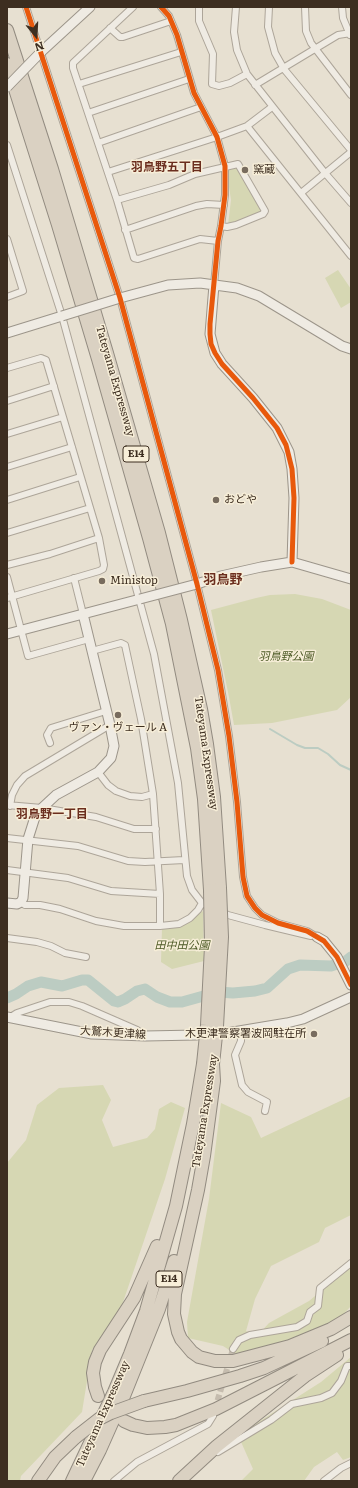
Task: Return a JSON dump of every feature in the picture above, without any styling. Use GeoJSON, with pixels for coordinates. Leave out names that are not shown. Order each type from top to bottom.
{"type":"FeatureCollection","features":[{"type":"Feature","properties":{"kind":"highway","name":"Tateyama Expressway"},"geometry":{"type":"LineString","coordinates":[[7,30],[56,183],[107,353],[159,533],[181,620],[201,709],[214,797],[215,889]]}},
{"type":"Feature","properties":{"kind":"highway","name":"Tateyama Expressway"},"geometry":{"type":"LineString","coordinates":[[7,64],[45,181],[96,352],[172,624],[197,748],[222,937],[217,1026],[176,1206],[146,1310],[130,1354],[93,1439],[72,1481]]}},
{"type":"Feature","properties":{"kind":"highway","name":"Tateyama Expressway"},"geometry":{"type":"LineString","coordinates":[[84,1481],[100,1450],[124,1396],[170,1276],[192,1190],[208,1064]]}},
{"type":"Feature","properties":{"kind":"highway"},"geometry":{"type":"LineString","coordinates":[[208,1064],[214,1081],[204,1156],[175,1294],[175,1319],[181,1339],[192,1352],[199,1357],[214,1361],[233,1361],[268,1353],[295,1344],[331,1329],[351,1317]]}},
{"type":"Feature","properties":{"kind":"highway"},"geometry":{"type":"LineString","coordinates":[[98,1396],[93,1373],[97,1356],[134,1298],[154,1257],[167,1218],[176,1206]]}},
{"type":"Feature","properties":{"kind":"highway"},"geometry":{"type":"LineString","coordinates":[[38,1481],[55,1457],[76,1437],[99,1419],[144,1401],[216,1384],[264,1368],[316,1344],[351,1322]]}},
{"type":"Feature","properties":{"kind":"highway"},"geometry":{"type":"LineString","coordinates":[[124,1421],[133,1425],[147,1428],[176,1425],[216,1409],[351,1340]]}},
{"type":"Feature","properties":{"kind":"highway"},"geometry":{"type":"LineString","coordinates":[[179,1481],[217,1446],[305,1376],[351,1346]]}},
{"type":"Feature","properties":{"kind":"street"},"geometry":{"type":"LineString","coordinates":[[26,7],[120,298],[197,584],[218,670],[229,736],[237,802],[243,877],[247,896],[262,915],[278,923],[297,927],[324,942],[337,957],[351,985]]}},
{"type":"Feature","properties":{"kind":"street"},"geometry":{"type":"LineString","coordinates":[[7,87],[41,52],[90,7]]}},
{"type":"Feature","properties":{"kind":"street"},"geometry":{"type":"LineString","coordinates":[[133,7],[73,62],[73,68],[117,200],[134,258],[138,259],[200,239],[218,241]]}},
{"type":"Feature","properties":{"kind":"street"},"geometry":{"type":"LineString","coordinates":[[161,7],[171,21],[177,35],[194,93],[217,137],[225,166],[224,206],[218,241],[210,334],[215,353],[222,364],[253,398],[277,428],[289,452],[294,498],[292,562]]}},
{"type":"Feature","properties":{"kind":"street"},"geometry":{"type":"LineString","coordinates":[[200,7],[199,21],[213,54],[212,84],[219,86],[230,83],[247,74]]}},
{"type":"Feature","properties":{"kind":"street"},"geometry":{"type":"LineString","coordinates":[[236,7],[234,32],[237,50],[247,74],[325,173],[351,203]]}},
{"type":"Feature","properties":{"kind":"street"},"geometry":{"type":"LineString","coordinates":[[269,7],[268,27],[275,53],[284,69],[351,151],[301,193]]}},
{"type":"Feature","properties":{"kind":"street"},"geometry":{"type":"LineString","coordinates":[[305,7],[306,31],[311,43],[351,95]]}},
{"type":"Feature","properties":{"kind":"street"},"geometry":{"type":"LineString","coordinates":[[255,85],[284,69],[338,35],[350,34],[343,18],[342,7]]}},
{"type":"Feature","properties":{"kind":"street"},"geometry":{"type":"LineString","coordinates":[[110,28],[123,38],[171,21]]}},
{"type":"Feature","properties":{"kind":"street"},"geometry":{"type":"LineString","coordinates":[[78,84],[181,52]]}},
{"type":"Feature","properties":{"kind":"street"},"geometry":{"type":"LineString","coordinates":[[88,113],[190,79]]}},
{"type":"Feature","properties":{"kind":"street"},"geometry":{"type":"LineString","coordinates":[[98,143],[201,107]]}},
{"type":"Feature","properties":{"kind":"street"},"geometry":{"type":"LineString","coordinates":[[108,172],[247,126],[272,107]]}},
{"type":"Feature","properties":{"kind":"street"},"geometry":{"type":"LineString","coordinates":[[247,126],[351,256]]}},
{"type":"Feature","properties":{"kind":"street"},"geometry":{"type":"LineString","coordinates":[[7,144],[62,316],[154,654],[178,783],[184,860],[187,876],[192,890],[202,903],[228,915],[317,937]]}},
{"type":"Feature","properties":{"kind":"street"},"geometry":{"type":"LineString","coordinates":[[117,200],[169,185],[195,174],[238,164],[265,211],[263,214],[236,225],[226,227],[221,226]]}},
{"type":"Feature","properties":{"kind":"street"},"geometry":{"type":"LineString","coordinates":[[125,230],[196,206],[207,204],[224,206]]}},
{"type":"Feature","properties":{"kind":"street"},"geometry":{"type":"LineString","coordinates":[[7,239],[23,290],[7,297]]}},
{"type":"Feature","properties":{"kind":"street"},"geometry":{"type":"LineString","coordinates":[[7,262],[14,259]]}},
{"type":"Feature","properties":{"kind":"street"},"geometry":{"type":"LineString","coordinates":[[7,333],[168,284],[200,282],[236,288],[259,296],[342,346],[351,349]]}},
{"type":"Feature","properties":{"kind":"street"},"geometry":{"type":"LineString","coordinates":[[7,368],[43,358],[46,360],[99,538],[104,565],[103,569],[99,571],[10,597]]}},
{"type":"Feature","properties":{"kind":"street"},"geometry":{"type":"LineString","coordinates":[[7,401],[54,386]]}},
{"type":"Feature","properties":{"kind":"street"},"geometry":{"type":"LineString","coordinates":[[7,434],[63,417]]}},
{"type":"Feature","properties":{"kind":"street"},"geometry":{"type":"LineString","coordinates":[[7,467],[72,447]]}},
{"type":"Feature","properties":{"kind":"street"},"geometry":{"type":"LineString","coordinates":[[7,500],[80,477]]}},
{"type":"Feature","properties":{"kind":"street"},"geometry":{"type":"LineString","coordinates":[[7,533],[90,508]]}},
{"type":"Feature","properties":{"kind":"street"},"geometry":{"type":"LineString","coordinates":[[7,565],[50,554],[99,538]]}},
{"type":"Feature","properties":{"kind":"street"},"geometry":{"type":"LineString","coordinates":[[7,634],[261,567],[292,562],[351,578]]}},
{"type":"Feature","properties":{"kind":"street"},"geometry":{"type":"LineString","coordinates":[[7,577],[10,597],[28,656],[89,639]]}},
{"type":"Feature","properties":{"kind":"street"},"geometry":{"type":"LineString","coordinates":[[21,902],[24,894],[28,839],[35,817],[56,795],[98,772],[111,758],[114,746],[74,578]]}},
{"type":"Feature","properties":{"kind":"street"},"geometry":{"type":"LineString","coordinates":[[92,651],[121,643],[125,645],[141,719],[153,794],[160,894],[160,926]]}},
{"type":"Feature","properties":{"kind":"street"},"geometry":{"type":"LineString","coordinates":[[50,743],[47,735],[51,728],[106,711]]}},
{"type":"Feature","properties":{"kind":"street"},"geometry":{"type":"LineString","coordinates":[[110,725],[24,776],[17,785],[8,806],[42,808],[96,818],[134,829],[156,829]]}},
{"type":"Feature","properties":{"kind":"street"},"geometry":{"type":"LineString","coordinates":[[98,772],[108,785],[116,791],[130,796],[142,797],[153,794]]}},
{"type":"Feature","properties":{"kind":"street"},"geometry":{"type":"LineString","coordinates":[[7,838],[28,839],[78,846],[128,861],[158,862],[184,860]]}},
{"type":"Feature","properties":{"kind":"street"},"geometry":{"type":"LineString","coordinates":[[7,870],[68,878],[111,891],[160,894]]}},
{"type":"Feature","properties":{"kind":"street"},"geometry":{"type":"LineString","coordinates":[[7,903],[17,904],[21,902],[25,904],[40,905],[60,909],[96,921],[124,926],[160,926],[179,924],[190,918],[198,910],[202,903]]}},
{"type":"Feature","properties":{"kind":"street"},"geometry":{"type":"LineString","coordinates":[[7,938],[37,942],[52,946],[65,953],[86,958]]}},
{"type":"Feature","properties":{"kind":"street"},"geometry":{"type":"LineString","coordinates":[[227,1034],[287,1023],[303,1018],[351,997]]}},
{"type":"Feature","properties":{"kind":"street"},"geometry":{"type":"LineString","coordinates":[[8,1018],[17,1013],[50,1002],[69,1002],[82,1006],[136,1030],[145,1036]]}},
{"type":"Feature","properties":{"kind":"street","name":"大鷲木更津線"},"geometry":{"type":"LineString","coordinates":[[8,1018],[92,1034],[145,1036],[197,1035]]}},
{"type":"Feature","properties":{"kind":"street"},"geometry":{"type":"LineString","coordinates":[[241,1032],[240,1041],[235,1055],[242,1085],[248,1092],[267,1102],[265,1111]]}},
{"type":"Feature","properties":{"kind":"street"},"geometry":{"type":"LineString","coordinates":[[233,1349],[239,1340],[250,1335],[297,1327],[307,1321],[310,1312],[318,1306],[320,1288],[351,1263]]}},
{"type":"Feature","properties":{"kind":"street"},"geometry":{"type":"LineString","coordinates":[[187,1481],[221,1450],[271,1420],[292,1404],[321,1398],[332,1393],[347,1366],[351,1366]]}},
{"type":"Feature","properties":{"kind":"street"},"geometry":{"type":"LineString","coordinates":[[114,1481],[136,1462],[208,1424],[213,1416]]}},
{"type":"Feature","properties":{"kind":"street"},"geometry":{"type":"LineString","coordinates":[[324,1481],[341,1468],[351,1463]]}},
{"type":"Feature","properties":{"kind":"green space"},"geometry":{"type":"Polygon","coordinates":[[[238,165],[263,211],[228,225],[231,200],[226,167],[238,165]]]}},
{"type":"Feature","properties":{"kind":"green space"},"geometry":{"type":"Polygon","coordinates":[[[338,270],[351,289],[351,302],[341,308],[325,278],[338,270]]]}},
{"type":"Feature","properties":{"kind":"green space","name":"羽鳥野公園"},"geometry":{"type":"Polygon","coordinates":[[[295,594],[322,599],[351,610],[351,697],[337,710],[272,723],[234,725],[211,610],[270,595],[295,594]]]}},
{"type":"Feature","properties":{"kind":"green space","name":"田中田公園"},"geometry":{"type":"Polygon","coordinates":[[[203,911],[204,961],[172,969],[161,962],[162,928],[177,927],[185,924],[203,911]]]}},
{"type":"Feature","properties":{"kind":"green space"},"geometry":{"type":"Polygon","coordinates":[[[103,1085],[111,1100],[102,1120],[113,1147],[147,1138],[155,1129],[159,1109],[171,1102],[185,1108],[165,1179],[121,1308],[92,1350],[82,1412],[21,1476],[20,1481],[7,1481],[7,1163],[26,1140],[37,1105],[59,1088],[103,1085]]]}},
{"type":"Feature","properties":{"kind":"green space"},"geometry":{"type":"Polygon","coordinates":[[[351,1096],[351,1215],[325,1228],[319,1242],[271,1266],[255,1299],[246,1331],[257,1336],[269,1323],[309,1301],[351,1266],[351,1306],[339,1319],[309,1332],[280,1343],[237,1355],[223,1346],[188,1338],[187,1322],[209,1199],[221,1103],[251,1117],[261,1138],[351,1096]]]}},
{"type":"Feature","properties":{"kind":"green space"},"geometry":{"type":"Polygon","coordinates":[[[351,1357],[351,1457],[343,1460],[337,1452],[314,1467],[304,1481],[241,1481],[253,1469],[238,1435],[321,1382],[351,1357]]]}},
{"type":"Feature","properties":{"kind":"waterway"},"geometry":{"type":"LineString","coordinates":[[270,729],[297,745],[305,748],[318,748],[328,754],[340,765],[351,770]]}},
{"type":"Feature","properties":{"kind":"waterway"},"geometry":{"type":"LineString","coordinates":[[7,998],[28,986],[41,982],[62,986],[82,980],[88,980],[114,1001],[118,1002],[137,991],[145,989],[157,997],[170,1002],[182,1002],[218,992],[233,993],[255,991],[267,988],[288,969],[300,965],[331,966],[346,961],[351,957]]}},
{"type":"Feature","properties":{"kind":"tunnel"},"geometry":{"type":"LineString","coordinates":[[215,1409],[233,1349]]}},
{"type":"Feature","properties":{"kind":"cycle path"},"geometry":{"type":"LineString","coordinates":[[26,7],[120,298],[197,584],[218,670],[229,736],[237,802],[243,877],[247,896],[262,915],[278,923],[307,931],[324,941],[337,957],[351,985]]}},
{"type":"Feature","properties":{"kind":"cycle path"},"geometry":{"type":"LineString","coordinates":[[161,7],[169,16],[177,35],[194,93],[217,137],[225,166],[225,195],[218,241],[210,324],[211,344],[222,364],[253,398],[277,428],[286,445],[292,469],[294,498],[292,562]]}},
{"type":"Feature","properties":{"kind":"place","name":"窯蔵"},"geometry":{"type":"Point","coordinates":[245,170]}},
{"type":"Feature","properties":{"kind":"place","name":"おどや"},"geometry":{"type":"Point","coordinates":[216,500]}},
{"type":"Feature","properties":{"kind":"place","name":"Ministop"},"geometry":{"type":"Point","coordinates":[102,581]}},
{"type":"Feature","properties":{"kind":"place","name":"ヴァン・ヴェール A"},"geometry":{"type":"Point","coordinates":[118,715]}},
{"type":"Feature","properties":{"kind":"place","name":"木更津警察署波岡駐在所"},"geometry":{"type":"Point","coordinates":[314,1034]}},
{"type":"Feature","properties":{"kind":"district","name":"羽鳥野五丁目"},"geometry":{"type":"Point","coordinates":[167,167]}},
{"type":"Feature","properties":{"kind":"district","name":"羽鳥野"},"geometry":{"type":"Point","coordinates":[223,580]}},
{"type":"Feature","properties":{"kind":"district","name":"羽鳥野一丁目"},"geometry":{"type":"Point","coordinates":[52,814]}}]}
